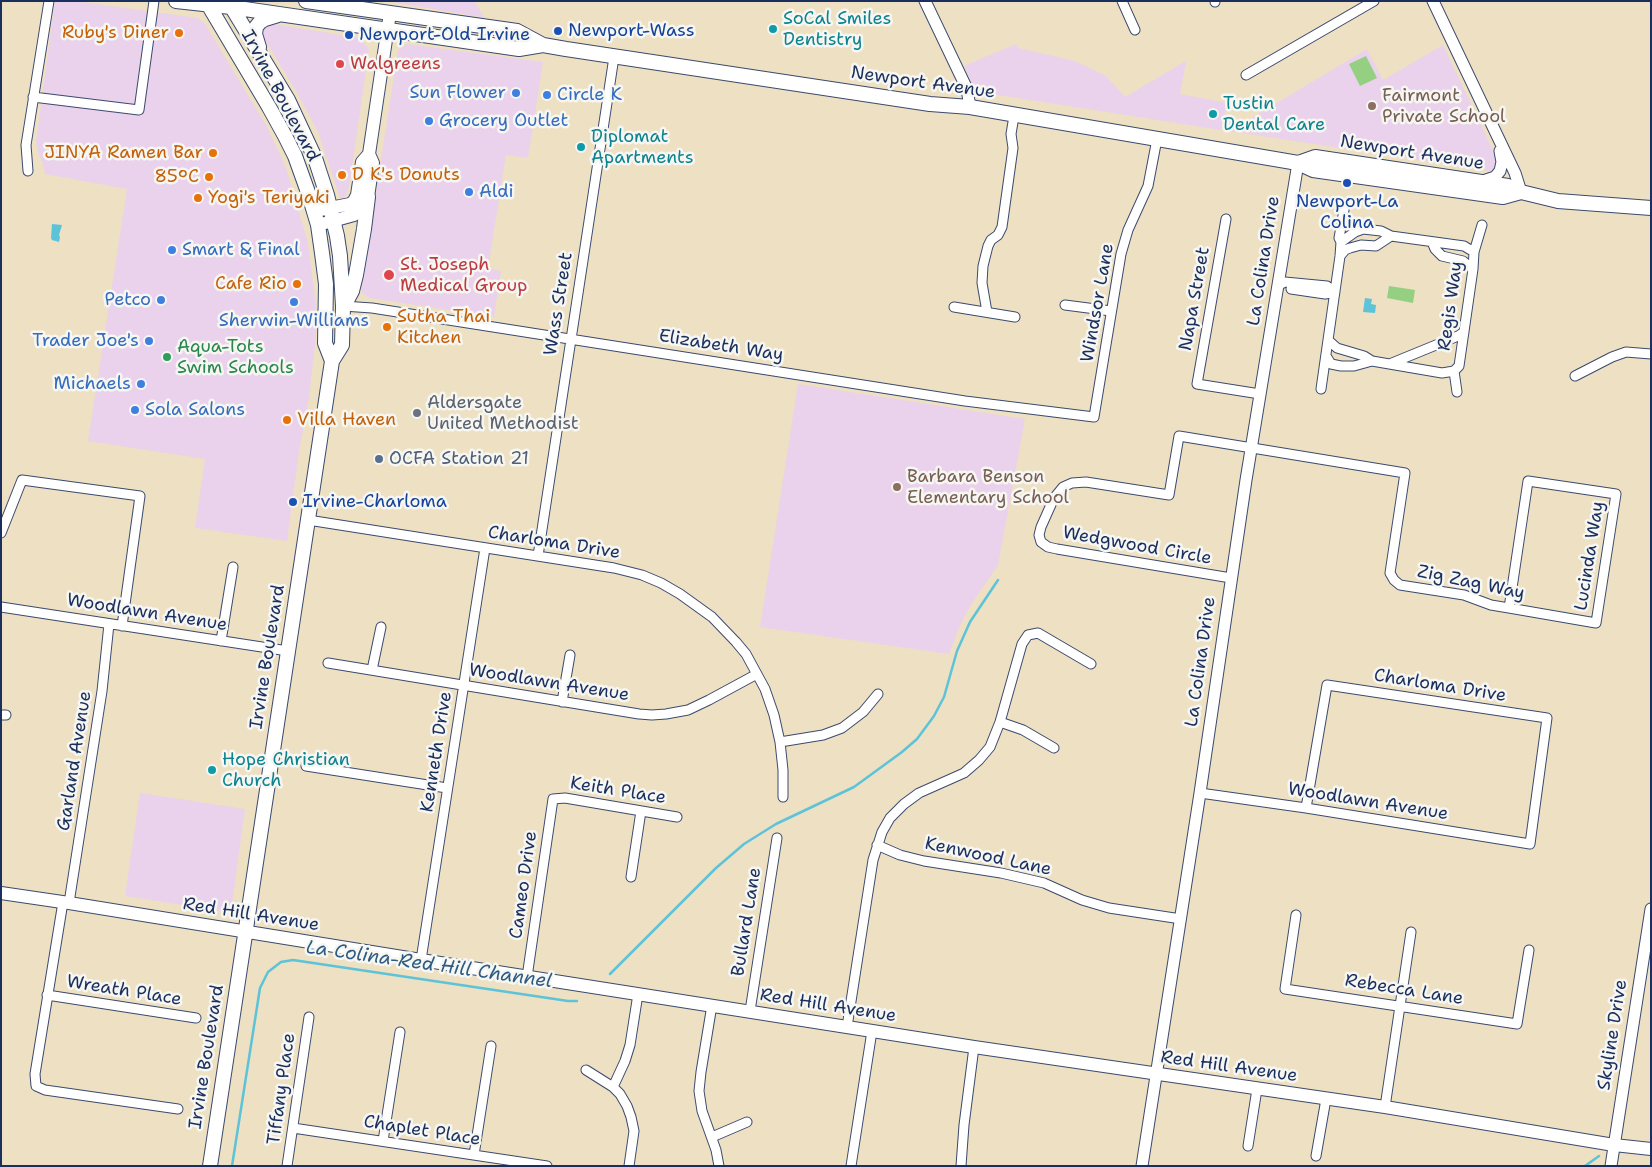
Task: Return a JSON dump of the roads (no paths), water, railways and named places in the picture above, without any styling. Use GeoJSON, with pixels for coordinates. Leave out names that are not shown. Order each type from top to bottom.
{"type":"FeatureCollection","features":[{"type":"Feature","properties":{"kind":"main road","name":"Newport Avenue"},"geometry":{"type":"LineString","coordinates":[[176,1],[230,4],[280,14],[519,49],[543,45]]}},
{"type":"Feature","properties":{"kind":"main road","name":"Newport Avenue"},"geometry":{"type":"LineString","coordinates":[[306,1],[517,31],[543,45],[614,57],[930,104],[970,107],[1298,163],[1313,170],[1502,197],[1521,192]]}},
{"type":"Feature","properties":{"kind":"main road","name":"Irvine Boulevard"},"geometry":{"type":"LineString","coordinates":[[207,3],[269,106],[295,156],[316,218],[326,284],[326,343],[332,361]]}},
{"type":"Feature","properties":{"kind":"main road","name":"Irvine Boulevard"},"geometry":{"type":"LineString","coordinates":[[210,1166],[332,361],[342,345],[343,306],[340,256],[321,174],[303,129],[288,100],[230,4]]}},
{"type":"Feature","properties":{"kind":"main road"},"geometry":{"type":"LineString","coordinates":[[343,306],[352,291],[364,229],[373,163],[369,154],[390,13]]}},
{"type":"Feature","properties":{"kind":"main road"},"geometry":{"type":"LineString","coordinates":[[262,57],[255,34],[256,27],[265,19],[280,14]]}},
{"type":"Feature","properties":{"kind":"main road"},"geometry":{"type":"LineString","coordinates":[[332,215],[354,201],[357,195],[362,162],[369,154]]}},
{"type":"Feature","properties":{"kind":"main road","name":"Newport Avenue"},"geometry":{"type":"LineString","coordinates":[[1298,163],[1315,157],[1508,186],[1521,192],[1558,201],[1651,208]]}},
{"type":"Feature","properties":{"kind":"main road"},"geometry":{"type":"LineString","coordinates":[[316,218],[354,214],[365,204],[368,197]]}},
{"type":"Feature","properties":{"kind":"main road","name":"Red Hill Avenue"},"geometry":{"type":"LineString","coordinates":[[1,893],[974,1047],[1326,1098],[1651,1150]]}},
{"type":"Feature","properties":{"kind":"street"},"geometry":{"type":"LineString","coordinates":[[28,171],[26,145],[50,1]]}},
{"type":"Feature","properties":{"kind":"street"},"geometry":{"type":"LineString","coordinates":[[33,97],[139,110],[154,1]]}},
{"type":"Feature","properties":{"kind":"street"},"geometry":{"type":"LineString","coordinates":[[925,1],[967,90],[970,107]]}},
{"type":"Feature","properties":{"kind":"street"},"geometry":{"type":"LineString","coordinates":[[1122,1],[1135,30]]}},
{"type":"Feature","properties":{"kind":"street"},"geometry":{"type":"LineString","coordinates":[[1246,75],[1374,1]]}},
{"type":"Feature","properties":{"kind":"street"},"geometry":{"type":"LineString","coordinates":[[1433,1],[1515,173],[1521,192]]}},
{"type":"Feature","properties":{"kind":"street","name":"Wass Street"},"geometry":{"type":"LineString","coordinates":[[538,556],[614,57]]}},
{"type":"Feature","properties":{"kind":"street"},"geometry":{"type":"LineString","coordinates":[[987,312],[982,283],[983,266],[988,246],[998,235],[1002,227],[1013,148],[1011,134],[1014,116]]}},
{"type":"Feature","properties":{"kind":"street","name":"Windsor Lane"},"geometry":{"type":"LineString","coordinates":[[1094,418],[1121,254],[1128,230],[1148,186],[1157,139]]}},
{"type":"Feature","properties":{"kind":"street"},"geometry":{"type":"LineString","coordinates":[[1478,182],[1495,177],[1500,171],[1502,162],[1498,140]]}},
{"type":"Feature","properties":{"kind":"street","name":"La Colina Drive"},"geometry":{"type":"LineString","coordinates":[[1142,1166],[1181,920],[1231,578],[1298,163]]}},
{"type":"Feature","properties":{"kind":"street"},"geometry":{"type":"LineString","coordinates":[[1321,389],[1342,242],[1339,238],[1344,210]]}},
{"type":"Feature","properties":{"kind":"street","name":"Napa Street"},"geometry":{"type":"LineString","coordinates":[[1226,219],[1197,384],[1260,394]]}},
{"type":"Feature","properties":{"kind":"street"},"geometry":{"type":"LineString","coordinates":[[1342,222],[1353,233]]}},
{"type":"Feature","properties":{"kind":"street","name":"Regis Way"},"geometry":{"type":"LineString","coordinates":[[1457,392],[1454,371],[1459,366],[1474,269],[1474,252],[1482,225]]}},
{"type":"Feature","properties":{"kind":"street"},"geometry":{"type":"LineString","coordinates":[[1342,242],[1353,233],[1364,229],[1380,231],[1390,236],[1464,246],[1474,252]]}},
{"type":"Feature","properties":{"kind":"street"},"geometry":{"type":"LineString","coordinates":[[1340,256],[1345,250],[1350,248],[1361,245],[1376,246],[1390,236]]}},
{"type":"Feature","properties":{"kind":"street"},"geometry":{"type":"LineString","coordinates":[[1432,242],[1435,249],[1442,256],[1463,261],[1474,269]]}},
{"type":"Feature","properties":{"kind":"street"},"geometry":{"type":"LineString","coordinates":[[1279,285],[1325,294],[1335,292]]}},
{"type":"Feature","properties":{"kind":"street"},"geometry":{"type":"LineString","coordinates":[[1064,305],[1112,311]]}},
{"type":"Feature","properties":{"kind":"street","name":"Elizabeth Way"},"geometry":{"type":"LineString","coordinates":[[343,306],[372,308],[966,401],[1094,418]]}},
{"type":"Feature","properties":{"kind":"street"},"geometry":{"type":"LineString","coordinates":[[954,307],[1015,317]]}},
{"type":"Feature","properties":{"kind":"street"},"geometry":{"type":"LineString","coordinates":[[1389,364],[1449,340],[1464,331]]}},
{"type":"Feature","properties":{"kind":"street"},"geometry":{"type":"LineString","coordinates":[[1328,340],[1337,348],[1364,356],[1372,361],[1442,373],[1454,371]]}},
{"type":"Feature","properties":{"kind":"street"},"geometry":{"type":"LineString","coordinates":[[1575,376],[1626,352],[1651,354]]}},
{"type":"Feature","properties":{"kind":"street"},"geometry":{"type":"LineString","coordinates":[[1326,356],[1331,364],[1341,366],[1354,366],[1372,361]]}},
{"type":"Feature","properties":{"kind":"street","name":"Wedgwood Circle"},"geometry":{"type":"LineString","coordinates":[[1231,578],[1057,549],[1040,542],[1039,535],[1054,498],[1063,487],[1072,483],[1086,482],[1169,495],[1179,436],[1252,448]]}},
{"type":"Feature","properties":{"kind":"street","name":"Zig Zag Way"},"geometry":{"type":"LineString","coordinates":[[1252,448],[1405,473],[1390,573],[1400,585],[1464,595],[1491,605],[1596,623]]}},
{"type":"Feature","properties":{"kind":"street"},"geometry":{"type":"LineString","coordinates":[[1,534],[22,480],[140,496],[122,626]]}},
{"type":"Feature","properties":{"kind":"street","name":"Lucinda Way"},"geometry":{"type":"LineString","coordinates":[[1509,608],[1528,481],[1616,494],[1596,623]]}},
{"type":"Feature","properties":{"kind":"street","name":"Charloma Drive"},"geometry":{"type":"LineString","coordinates":[[308,520],[614,568],[642,576],[661,583],[680,594],[712,617],[736,642],[757,674]]}},
{"type":"Feature","properties":{"kind":"street","name":"Kenneth Drive"},"geometry":{"type":"LineString","coordinates":[[421,960],[485,548]]}},
{"type":"Feature","properties":{"kind":"street"},"geometry":{"type":"LineString","coordinates":[[221,641],[233,568]]}},
{"type":"Feature","properties":{"kind":"street","name":"Woodlawn Avenue"},"geometry":{"type":"LineString","coordinates":[[1,607],[288,651]]}},
{"type":"Feature","properties":{"kind":"street","name":"Garland Avenue"},"geometry":{"type":"LineString","coordinates":[[109,624],[102,691],[66,902],[47,995],[35,1074],[36,1086],[45,1090],[178,1108]]}},
{"type":"Feature","properties":{"kind":"street"},"geometry":{"type":"LineString","coordinates":[[372,670],[381,627]]}},
{"type":"Feature","properties":{"kind":"street"},"geometry":{"type":"LineString","coordinates":[[846,1027],[873,860],[882,832],[890,818],[919,793],[964,772],[979,760],[990,747],[1000,722],[1022,644],[1028,635],[1038,633],[1091,664]]}},
{"type":"Feature","properties":{"kind":"street"},"geometry":{"type":"LineString","coordinates":[[562,702],[570,655]]}},
{"type":"Feature","properties":{"kind":"street","name":"Woodlawn Avenue"},"geometry":{"type":"LineString","coordinates":[[328,663],[639,714],[666,714],[688,710],[757,674]]}},
{"type":"Feature","properties":{"kind":"street"},"geometry":{"type":"LineString","coordinates":[[757,674],[771,705],[780,742],[783,796]]}},
{"type":"Feature","properties":{"kind":"street","name":"Charloma Drive"},"geometry":{"type":"LineString","coordinates":[[1306,808],[1327,685],[1547,718],[1530,844]]}},
{"type":"Feature","properties":{"kind":"street"},"geometry":{"type":"LineString","coordinates":[[780,742],[823,735],[842,728],[863,712],[878,694]]}},
{"type":"Feature","properties":{"kind":"street"},"geometry":{"type":"LineString","coordinates":[[1000,722],[1023,730],[1054,748]]}},
{"type":"Feature","properties":{"kind":"street"},"geometry":{"type":"LineString","coordinates":[[306,766],[447,788]]}},
{"type":"Feature","properties":{"kind":"street","name":"Woodlawn Avenue"},"geometry":{"type":"LineString","coordinates":[[1200,793],[1530,844]]}},
{"type":"Feature","properties":{"kind":"street","name":"Keith Place"},"geometry":{"type":"LineString","coordinates":[[554,798],[564,798],[677,817]]}},
{"type":"Feature","properties":{"kind":"street","name":"Cameo Drive"},"geometry":{"type":"LineString","coordinates":[[527,977],[554,798]]}},
{"type":"Feature","properties":{"kind":"street"},"geometry":{"type":"LineString","coordinates":[[630,877],[641,811]]}},
{"type":"Feature","properties":{"kind":"street","name":"Bullard Lane"},"geometry":{"type":"LineString","coordinates":[[750,1011],[777,838]]}},
{"type":"Feature","properties":{"kind":"street","name":"Kenwood Lane"},"geometry":{"type":"LineString","coordinates":[[877,845],[900,855],[924,861],[1001,873],[1044,883],[1082,900],[1109,908],[1181,920]]}},
{"type":"Feature","properties":{"kind":"street","name":"Skyline Drive"},"geometry":{"type":"LineString","coordinates":[[1611,1166],[1645,973],[1651,909]]}},
{"type":"Feature","properties":{"kind":"street","name":"Rebecca Lane"},"geometry":{"type":"LineString","coordinates":[[1296,915],[1285,989],[1517,1024],[1529,950]]}},
{"type":"Feature","properties":{"kind":"street"},"geometry":{"type":"LineString","coordinates":[[1385,1108],[1411,932]]}},
{"type":"Feature","properties":{"kind":"street"},"geometry":{"type":"LineString","coordinates":[[613,1087],[630,1045],[638,994]]}},
{"type":"Feature","properties":{"kind":"street","name":"Wreath Place"},"geometry":{"type":"LineString","coordinates":[[47,995],[196,1018]]}},
{"type":"Feature","properties":{"kind":"street"},"geometry":{"type":"LineString","coordinates":[[712,1005],[699,1091],[702,1111],[720,1166]]}},
{"type":"Feature","properties":{"kind":"street","name":"Tiffany Place"},"geometry":{"type":"LineString","coordinates":[[287,1166],[308,1017]]}},
{"type":"Feature","properties":{"kind":"street"},"geometry":{"type":"LineString","coordinates":[[851,1166],[872,1031]]}},
{"type":"Feature","properties":{"kind":"street"},"geometry":{"type":"LineString","coordinates":[[383,1141],[400,1032]]}},
{"type":"Feature","properties":{"kind":"street"},"geometry":{"type":"LineString","coordinates":[[474,1155],[491,1046]]}},
{"type":"Feature","properties":{"kind":"street"},"geometry":{"type":"LineString","coordinates":[[962,1166],[964,1125],[974,1047]]}},
{"type":"Feature","properties":{"kind":"street"},"geometry":{"type":"LineString","coordinates":[[586,1070],[613,1087],[620,1094],[631,1117],[633,1136],[629,1166]]}},
{"type":"Feature","properties":{"kind":"street"},"geometry":{"type":"LineString","coordinates":[[1248,1146],[1257,1089]]}},
{"type":"Feature","properties":{"kind":"street"},"geometry":{"type":"LineString","coordinates":[[1316,1156],[1326,1098]]}},
{"type":"Feature","properties":{"kind":"street"},"geometry":{"type":"LineString","coordinates":[[712,1137],[747,1122]]}},
{"type":"Feature","properties":{"kind":"street","name":"Chaplet Place"},"geometry":{"type":"LineString","coordinates":[[293,1128],[547,1166]]}},
{"type":"Feature","properties":{"kind":"water"},"geometry":{"type":"Polygon","coordinates":[[[52,224],[62,225],[59,242],[51,238],[52,224]]]}},
{"type":"Feature","properties":{"kind":"water"},"geometry":{"type":"Polygon","coordinates":[[[1365,298],[1372,299],[1371,304],[1376,305],[1375,313],[1363,312],[1365,298]]]}},
{"type":"Feature","properties":{"kind":"waterway","name":"La Colina-Red Hill Channel"},"geometry":{"type":"LineString","coordinates":[[610,974],[716,868],[744,844],[776,824],[854,787],[917,739],[934,716],[944,697],[957,651],[970,622],[998,580]]}},
{"type":"Feature","properties":{"kind":"waterway","name":"La Colina-Red Hill Channel"},"geometry":{"type":"LineString","coordinates":[[232,1166],[260,988],[268,972],[281,962],[293,960],[577,1001]]}},
{"type":"Feature","properties":{"kind":"waterway"},"geometry":{"type":"LineString","coordinates":[[1585,1166],[1599,1156]]}},
{"type":"Feature","properties":{"kind":"place","name":"SoCal Smiles Dentistry"},"geometry":{"type":"Point","coordinates":[773,29]}},
{"type":"Feature","properties":{"kind":"place","name":"Newport-Wass"},"geometry":{"type":"Point","coordinates":[558,31]}},
{"type":"Feature","properties":{"kind":"place","name":"Ruby's Diner"},"geometry":{"type":"Point","coordinates":[179,33]}},
{"type":"Feature","properties":{"kind":"place","name":"Newport-Old Irvine"},"geometry":{"type":"Point","coordinates":[349,35]}},
{"type":"Feature","properties":{"kind":"place","name":"Walgreens"},"geometry":{"type":"Point","coordinates":[340,64]}},
{"type":"Feature","properties":{"kind":"place","name":"Sun Flower"},"geometry":{"type":"Point","coordinates":[516,93]}},
{"type":"Feature","properties":{"kind":"place","name":"Circle K"},"geometry":{"type":"Point","coordinates":[547,95]}},
{"type":"Feature","properties":{"kind":"place","name":"Fairmont Private School"},"geometry":{"type":"Point","coordinates":[1372,106]}},
{"type":"Feature","properties":{"kind":"place","name":"Tustin Dental Care"},"geometry":{"type":"Point","coordinates":[1213,114]}},
{"type":"Feature","properties":{"kind":"place","name":"Grocery Outlet"},"geometry":{"type":"Point","coordinates":[429,121]}},
{"type":"Feature","properties":{"kind":"place","name":"Diplomat Apartments"},"geometry":{"type":"Point","coordinates":[581,147]}},
{"type":"Feature","properties":{"kind":"place","name":"JINYA Ramen Bar"},"geometry":{"type":"Point","coordinates":[213,153]}},
{"type":"Feature","properties":{"kind":"place","name":"D K's Donuts"},"geometry":{"type":"Point","coordinates":[342,175]}},
{"type":"Feature","properties":{"kind":"place","name":"85°C"},"geometry":{"type":"Point","coordinates":[209,177]}},
{"type":"Feature","properties":{"kind":"place","name":"Newport-La Colina"},"geometry":{"type":"Point","coordinates":[1347,183]}},
{"type":"Feature","properties":{"kind":"place","name":"Aldi"},"geometry":{"type":"Point","coordinates":[469,192]}},
{"type":"Feature","properties":{"kind":"place","name":"Yogi's Teriyaki"},"geometry":{"type":"Point","coordinates":[198,198]}},
{"type":"Feature","properties":{"kind":"place","name":"Smart & Final"},"geometry":{"type":"Point","coordinates":[172,250]}},
{"type":"Feature","properties":{"kind":"place","name":"St. Joseph Medical Group"},"geometry":{"type":"Point","coordinates":[389,275]}},
{"type":"Feature","properties":{"kind":"place","name":"Cafe Rio"},"geometry":{"type":"Point","coordinates":[297,284]}},
{"type":"Feature","properties":{"kind":"place","name":"Petco"},"geometry":{"type":"Point","coordinates":[161,300]}},
{"type":"Feature","properties":{"kind":"place","name":"Sherwin-Williams"},"geometry":{"type":"Point","coordinates":[294,302]}},
{"type":"Feature","properties":{"kind":"place","name":"Sutha Thai Kitchen"},"geometry":{"type":"Point","coordinates":[387,327]}},
{"type":"Feature","properties":{"kind":"place","name":"Trader Joe's"},"geometry":{"type":"Point","coordinates":[149,341]}},
{"type":"Feature","properties":{"kind":"place","name":"Aqua-Tots Swim Schools"},"geometry":{"type":"Point","coordinates":[167,357]}},
{"type":"Feature","properties":{"kind":"place","name":"Michaels"},"geometry":{"type":"Point","coordinates":[141,384]}},
{"type":"Feature","properties":{"kind":"place","name":"Sola Salons"},"geometry":{"type":"Point","coordinates":[135,410]}},
{"type":"Feature","properties":{"kind":"place","name":"Aldersgate United Methodist"},"geometry":{"type":"Point","coordinates":[417,413]}},
{"type":"Feature","properties":{"kind":"place","name":"Villa Haven"},"geometry":{"type":"Point","coordinates":[287,420]}},
{"type":"Feature","properties":{"kind":"place","name":"OCFA Station 21"},"geometry":{"type":"Point","coordinates":[379,459]}},
{"type":"Feature","properties":{"kind":"place","name":"Barbara Benson Elementary School"},"geometry":{"type":"Point","coordinates":[897,487]}},
{"type":"Feature","properties":{"kind":"place","name":"Irvine-Charloma"},"geometry":{"type":"Point","coordinates":[293,502]}},
{"type":"Feature","properties":{"kind":"place","name":"Hope Christian Church"},"geometry":{"type":"Point","coordinates":[212,770]}}]}
